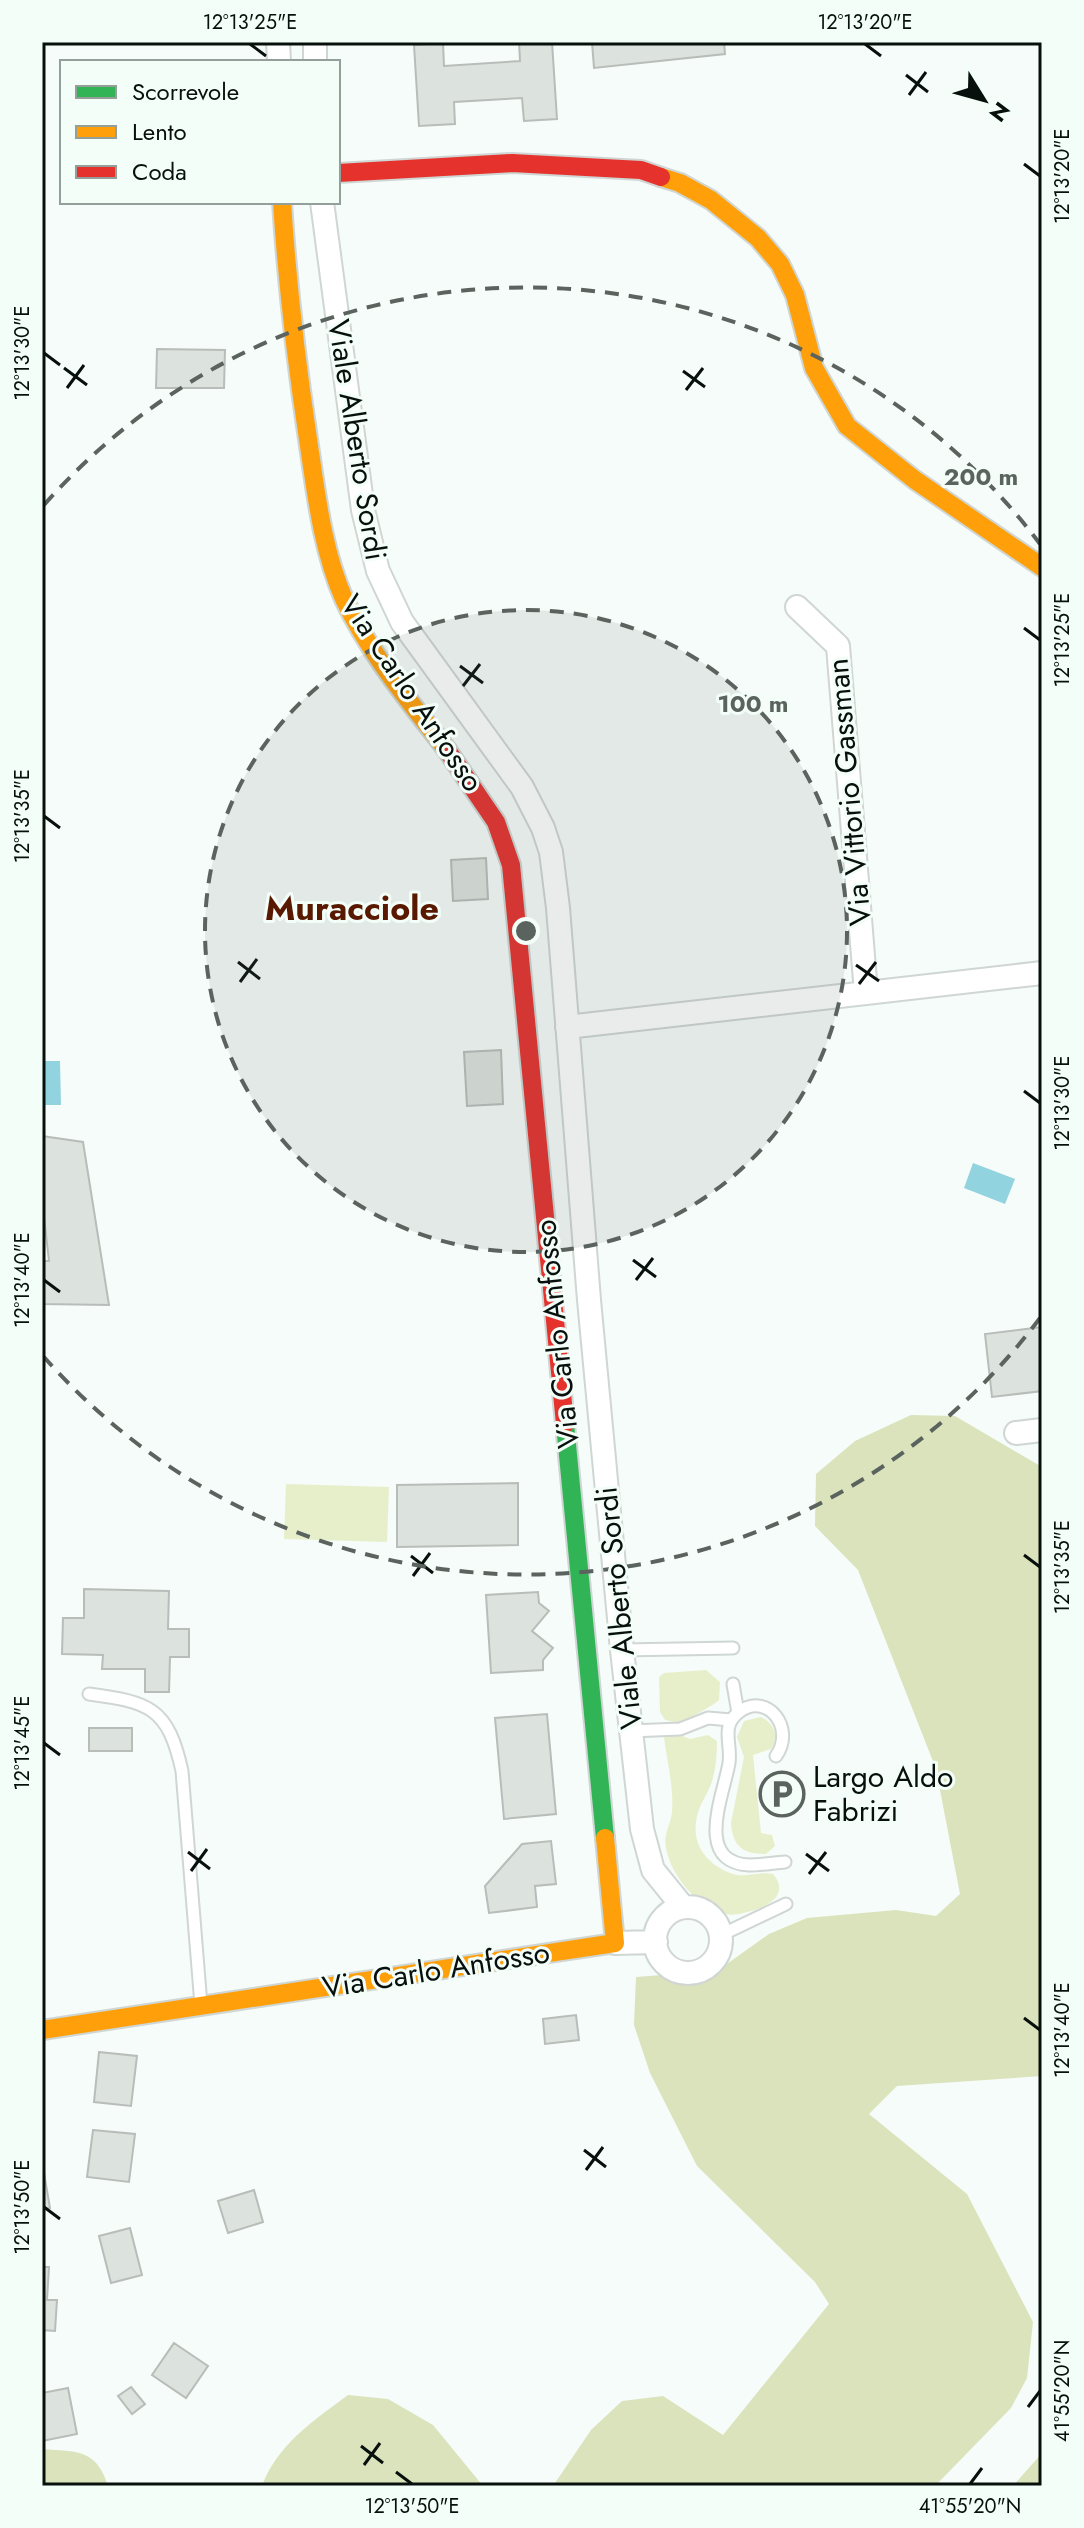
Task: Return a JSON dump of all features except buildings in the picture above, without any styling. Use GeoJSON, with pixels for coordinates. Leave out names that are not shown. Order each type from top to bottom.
{"type":"FeatureCollection","features":[{"type":"Feature","properties":{"kind":"street"},"geometry":{"type":"LineString","coordinates":[[340,173],[512,163],[641,170],[680,183],[711,200],[758,238],[780,264],[795,295],[814,368],[847,426],[915,480],[1042,567]]}},
{"type":"Feature","properties":{"kind":"street","name":"Via Carlo Anfosso"},"geometry":{"type":"LineString","coordinates":[[42,2030],[615,1943],[511,865],[507,845],[491,810],[383,662],[355,620],[341,591],[327,547],[316,492],[294,336],[282,204]]}},
{"type":"Feature","properties":{"kind":"street","name":"Viale Alberto Sordi"},"geometry":{"type":"LineString","coordinates":[[322,204],[363,510],[378,571],[402,622],[522,787],[543,828],[551,852],[589,1300],[642,1829],[653,1870],[683,1907]]}},
{"type":"Feature","properties":{"kind":"street","name":"Via Vittorio Gassman"},"geometry":{"type":"LineString","coordinates":[[797,607],[838,646],[866,993]]}},
{"type":"Feature","properties":{"kind":"street"},"geometry":{"type":"LineString","coordinates":[[567,1027],[1042,973]]}},
{"type":"Feature","properties":{"kind":"street"},"geometry":{"type":"LineString","coordinates":[[554,1305],[589,1300]]}},
{"type":"Feature","properties":{"kind":"street"},"geometry":{"type":"LineString","coordinates":[[1016,1433],[1042,1430]]}},
{"type":"Feature","properties":{"kind":"street"},"geometry":{"type":"LineString","coordinates":[[683,1907],[706,1912],[717,1924],[721,1935],[718,1953],[712,1963],[696,1972],[681,1972],[670,1967],[662,1959],[656,1942],[662,1921],[672,1911],[683,1907]]}},
{"type":"Feature","properties":{"kind":"street"},"geometry":{"type":"LineString","coordinates":[[615,1943],[656,1942]]}},
{"type":"Feature","properties":{"kind":"lane"},"geometry":{"type":"LineString","coordinates":[[622,1650],[733,1648]]}},
{"type":"Feature","properties":{"kind":"lane"},"geometry":{"type":"LineString","coordinates":[[733,1684],[734,1716],[726,1738],[730,1760],[715,1839],[721,1850],[738,1863],[785,1862]]}},
{"type":"Feature","properties":{"kind":"lane"},"geometry":{"type":"LineString","coordinates":[[89,1694],[127,1699],[154,1712],[166,1723],[177,1745],[182,1771],[201,2006]]}},
{"type":"Feature","properties":{"kind":"lane"},"geometry":{"type":"LineString","coordinates":[[631,1731],[680,1729],[708,1718],[734,1716],[756,1707],[774,1713],[784,1729],[781,1748],[776,1756]]}},
{"type":"Feature","properties":{"kind":"lane"},"geometry":{"type":"LineString","coordinates":[[721,1935],[786,1904]]}},
{"type":"Feature","properties":{"kind":"green space"},"geometry":{"type":"Polygon","coordinates":[[[911,1415],[955,1416],[1042,1467],[1042,2076],[897,2086],[869,2114],[967,2194],[1033,2322],[1027,2378],[1011,2408],[935,2486],[553,2486],[591,2430],[622,2401],[663,2396],[723,2435],[829,2304],[815,2282],[697,2166],[650,2073],[634,2025],[636,1977],[662,1975],[703,1981],[769,1934],[807,1918],[896,1910],[936,1916],[960,1894],[936,1769],[858,1570],[815,1526],[816,1474],[855,1441],[911,1415]]]}},
{"type":"Feature","properties":{"kind":"green space"},"geometry":{"type":"Polygon","coordinates":[[[286,1484],[389,1487],[387,1542],[284,1539],[286,1484]]]}},
{"type":"Feature","properties":{"kind":"green space"},"geometry":{"type":"Polygon","coordinates":[[[706,1670],[720,1682],[719,1700],[680,1723],[665,1720],[660,1712],[659,1677],[664,1673],[706,1670]]]}},
{"type":"Feature","properties":{"kind":"green space","name":"Largo Aldo Fabrizi"},"geometry":{"type":"Polygon","coordinates":[[[761,1717],[770,1723],[775,1735],[771,1749],[753,1755],[761,1833],[772,1835],[775,1846],[766,1854],[751,1853],[741,1848],[734,1838],[731,1823],[744,1757],[737,1737],[744,1721],[761,1717]]]}},
{"type":"Feature","properties":{"kind":"green space","name":"Largo Aldo Fabrizi"},"geometry":{"type":"Polygon","coordinates":[[[678,1734],[690,1739],[708,1735],[717,1741],[713,1778],[697,1818],[697,1838],[711,1862],[730,1873],[773,1874],[778,1881],[778,1893],[764,1906],[735,1914],[715,1910],[687,1889],[673,1869],[665,1843],[672,1803],[664,1737],[678,1734]]]}},
{"type":"Feature","properties":{"kind":"green space"},"geometry":{"type":"Polygon","coordinates":[[[348,2395],[388,2399],[433,2425],[483,2486],[262,2486],[287,2446],[348,2395]]]}},
{"type":"Feature","properties":{"kind":"green space"},"geometry":{"type":"Polygon","coordinates":[[[42,2449],[84,2454],[98,2465],[108,2486],[42,2486],[42,2449]]]}},
{"type":"Feature","properties":{"kind":"green space"},"geometry":{"type":"Polygon","coordinates":[[[1042,2453],[1042,2486],[1013,2486],[1042,2453]]]}},
{"type":"Feature","properties":{"kind":"water"},"geometry":{"type":"Polygon","coordinates":[[[42,1061],[60,1061],[61,1105],[42,1105],[42,1061]]]}},
{"type":"Feature","properties":{"kind":"water"},"geometry":{"type":"Polygon","coordinates":[[[973,1163],[1015,1179],[1005,1204],[964,1188],[973,1163]]]}},
{"type":"Feature","properties":{"kind":"traffic: fast"},"geometry":{"type":"LineString","coordinates":[[565,1424],[605,1838]]}},
{"type":"Feature","properties":{"kind":"traffic: slow"},"geometry":{"type":"LineString","coordinates":[[661,177],[680,183],[711,200],[758,238],[780,264],[795,295],[814,368],[847,426],[915,480],[1042,567]]}},
{"type":"Feature","properties":{"kind":"traffic: slow"},"geometry":{"type":"LineString","coordinates":[[282,204],[289,291],[317,500],[336,580],[366,639],[447,750]]}},
{"type":"Feature","properties":{"kind":"traffic: slow"},"geometry":{"type":"LineString","coordinates":[[42,2030],[615,1943],[605,1838]]}},
{"type":"Feature","properties":{"kind":"traffic: jam"},"geometry":{"type":"LineString","coordinates":[[340,173],[512,163],[641,170],[661,177]]}},
{"type":"Feature","properties":{"kind":"traffic: jam"},"geometry":{"type":"LineString","coordinates":[[447,750],[496,822],[511,865],[565,1424]]}},
{"type":"Feature","properties":{"kind":"place","name":"Largo Aldo Fabrizi"},"geometry":{"type":"Point","coordinates":[782,1794]}},
{"type":"Feature","properties":{"kind":"district","name":"Muracciole"},"geometry":{"type":"Point","coordinates":[352,908]}}]}
